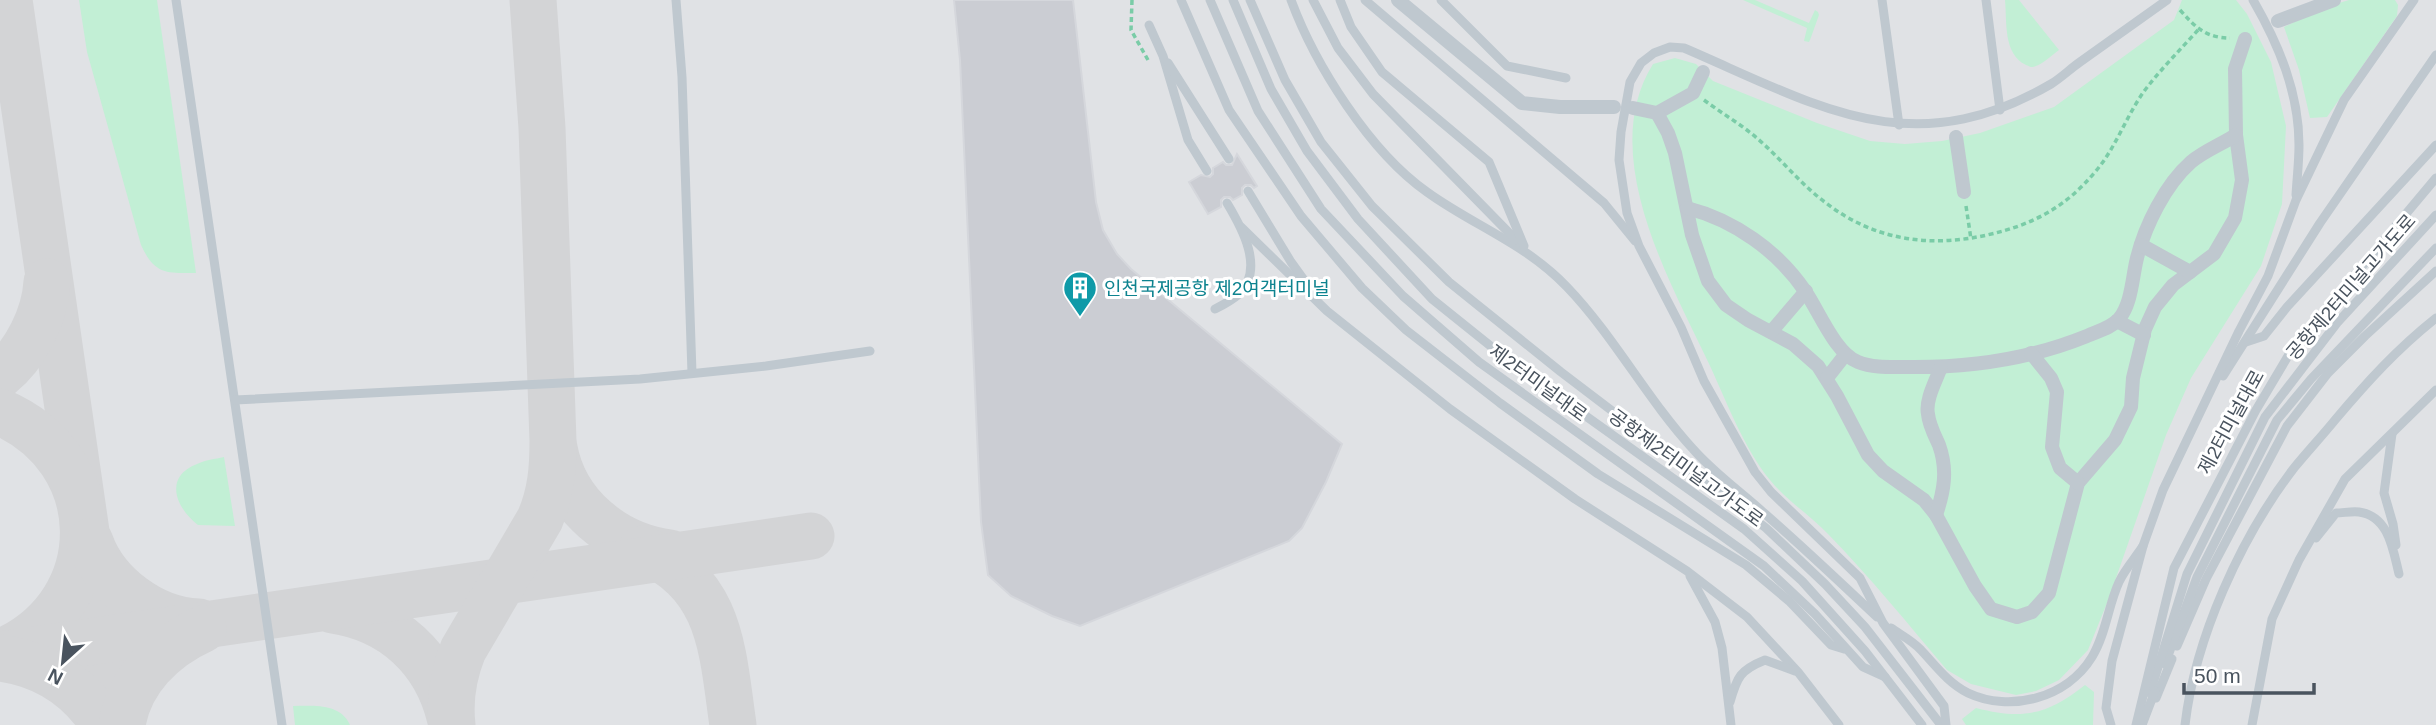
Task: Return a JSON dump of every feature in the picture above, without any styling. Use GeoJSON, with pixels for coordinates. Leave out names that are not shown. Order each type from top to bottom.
{"type":"FeatureCollection","features":[{"type":"Feature","properties":{"kind":"street"},"geometry":{"type":"LineString","coordinates":[[1398,0],[1522,103],[1560,107],[1614,107]]}},
{"type":"Feature","properties":{"kind":"street"},"geometry":{"type":"LineString","coordinates":[[2278,21],[2334,0]]}},
{"type":"Feature","properties":{"kind":"street"},"geometry":{"type":"LineString","coordinates":[[1657,113],[1675,153],[1686,208],[1708,281],[1726,305],[1793,344],[1818,366],[1868,455],[1882,471],[1924,500],[1936,515],[1975,586],[1991,609],[2017,617],[2032,612],[2049,593],[2078,483],[2115,440],[2131,407],[2133,378],[2144,335],[2155,307],[2173,285],[2214,254],[2235,218],[2242,180],[2236,135],[2235,69],[2245,38]]}},
{"type":"Feature","properties":{"kind":"street"},"geometry":{"type":"LineString","coordinates":[[1633,108],[1657,113],[1693,93],[1703,72]]}},
{"type":"Feature","properties":{"kind":"street"},"geometry":{"type":"LineString","coordinates":[[1686,208],[1708,214],[1743,231],[1789,269],[1844,355],[1857,362],[1873,366],[1941,367],[2012,359],[2061,346],[2112,326],[2124,310],[2141,245],[2162,200],[2192,162],[2236,135]]}},
{"type":"Feature","properties":{"kind":"street"},"geometry":{"type":"LineString","coordinates":[[1956,137],[1964,192]]}},
{"type":"Feature","properties":{"kind":"street"},"geometry":{"type":"LineString","coordinates":[[2141,245],[2190,272]]}},
{"type":"Feature","properties":{"kind":"street"},"geometry":{"type":"LineString","coordinates":[[1771,332],[1805,291]]}},
{"type":"Feature","properties":{"kind":"street"},"geometry":{"type":"LineString","coordinates":[[2116,321],[2144,335]]}},
{"type":"Feature","properties":{"kind":"street"},"geometry":{"type":"LineString","coordinates":[[2031,353],[2051,378],[2057,392],[2052,447],[2060,468],[2078,483]]}},
{"type":"Feature","properties":{"kind":"street"},"geometry":{"type":"LineString","coordinates":[[1827,378],[1844,355]]}},
{"type":"Feature","properties":{"kind":"street"},"geometry":{"type":"LineString","coordinates":[[1936,515],[1945,483],[1945,470],[1927,414],[1928,402],[1941,367]]}},
{"type":"Feature","properties":{"kind":"lane"},"geometry":{"type":"LineString","coordinates":[[176,0],[282,725]]}},
{"type":"Feature","properties":{"kind":"lane"},"geometry":{"type":"LineString","coordinates":[[676,0],[682,78],[692,373]]}},
{"type":"Feature","properties":{"kind":"lane"},"geometry":{"type":"LineString","coordinates":[[1181,0],[1229,110],[1293,206],[1362,288],[1406,330],[1500,403],[1598,474],[1746,565],[1789,601],[1831,645],[1846,650]]}},
{"type":"Feature","properties":{"kind":"lane","name":"제2터미널대로"},"geometry":{"type":"LineString","coordinates":[[1210,0],[1258,111],[1321,209],[1404,296],[1501,378],[1764,566],[1815,614],[1863,667],[1886,678],[1922,725]]}},
{"type":"Feature","properties":{"kind":"lane","name":"공항제2터미널고가도로"},"geometry":{"type":"LineString","coordinates":[[1233,0],[1271,89],[1307,151],[1357,219],[1432,299],[1513,364],[1744,529],[1802,581],[1886,678]]}},
{"type":"Feature","properties":{"kind":"lane","name":"제2터미널대로"},"geometry":{"type":"LineString","coordinates":[[1251,0],[1284,80],[1321,142],[1372,206],[1449,282],[1561,372],[1766,528],[1825,584],[1865,627],[1944,725]]}},
{"type":"Feature","properties":{"kind":"lane"},"geometry":{"type":"LineString","coordinates":[[1291,0],[1325,70],[1352,112],[1394,165],[1427,192],[1526,251]]}},
{"type":"Feature","properties":{"kind":"lane"},"geometry":{"type":"LineString","coordinates":[[1313,0],[1338,48],[1373,94],[1526,251],[1567,287],[1634,373],[1665,418],[1696,453],[1811,554],[1883,623],[1919,648],[1945,678],[1968,693],[1994,702],[2020,703],[2047,695],[2072,680],[2091,659],[2105,629],[2119,582],[2143,545]]}},
{"type":"Feature","properties":{"kind":"lane"},"geometry":{"type":"LineString","coordinates":[[1340,0],[1351,27],[1382,72],[1489,162],[1526,251]]}},
{"type":"Feature","properties":{"kind":"lane"},"geometry":{"type":"LineString","coordinates":[[1365,0],[1604,204],[1639,246]]}},
{"type":"Feature","properties":{"kind":"lane"},"geometry":{"type":"LineString","coordinates":[[1441,0],[1507,66],[1566,78]]}},
{"type":"Feature","properties":{"kind":"lane"},"geometry":{"type":"LineString","coordinates":[[1882,0],[1899,125]]}},
{"type":"Feature","properties":{"kind":"lane"},"geometry":{"type":"LineString","coordinates":[[1986,0],[2000,110]]}},
{"type":"Feature","properties":{"kind":"lane"},"geometry":{"type":"LineString","coordinates":[[1944,725],[1944,706],[1883,623],[1860,578],[1771,492],[1755,472],[1704,381],[1681,327],[1639,246],[1627,213],[1619,160],[1630,82],[1641,63],[1654,53],[1670,47],[1684,48],[1824,107],[1867,120],[1899,125],[1943,124],[1977,118],[2000,110],[2053,83],[2167,0]]}},
{"type":"Feature","properties":{"kind":"lane"},"geometry":{"type":"LineString","coordinates":[[2253,0],[2280,52],[2290,78],[2299,145],[2296,200]]}},
{"type":"Feature","properties":{"kind":"lane"},"geometry":{"type":"LineString","coordinates":[[2209,398],[2239,331],[2268,276],[2296,200],[2344,100],[2414,0]]}},
{"type":"Feature","properties":{"kind":"lane"},"geometry":{"type":"LineString","coordinates":[[1149,25],[1163,56],[1188,139],[1207,172]]}},
{"type":"Feature","properties":{"kind":"lane"},"geometry":{"type":"LineString","coordinates":[[2111,725],[2106,708],[2112,661],[2143,545],[2182,447],[2209,398],[2320,223],[2436,55]]}},
{"type":"Feature","properties":{"kind":"lane"},"geometry":{"type":"LineString","coordinates":[[1163,56],[1229,159]]}},
{"type":"Feature","properties":{"kind":"lane"},"geometry":{"type":"LineString","coordinates":[[2246,342],[2264,336],[2287,307],[2436,145]]}},
{"type":"Feature","properties":{"kind":"lane","name":"제2터미널대로"},"geometry":{"type":"LineString","coordinates":[[2141,725],[2174,568],[2256,410],[2291,351],[2436,178]]}},
{"type":"Feature","properties":{"kind":"lane"},"geometry":{"type":"LineString","coordinates":[[1248,191],[1291,262],[1327,311]]}},
{"type":"Feature","properties":{"kind":"lane"},"geometry":{"type":"LineString","coordinates":[[1215,309],[1240,293],[1248,279],[1251,256],[1241,227],[1227,203]]}},
{"type":"Feature","properties":{"kind":"lane","name":"공항제2터미널고가도로"},"geometry":{"type":"LineString","coordinates":[[2141,725],[2187,574],[2265,417],[2337,323],[2436,215]]}},
{"type":"Feature","properties":{"kind":"lane"},"geometry":{"type":"LineString","coordinates":[[1241,227],[1327,311],[1500,447],[1687,571],[1747,617],[1798,671],[1839,725]]}},
{"type":"Feature","properties":{"kind":"lane","name":"제2터미널대로"},"geometry":{"type":"LineString","coordinates":[[2141,725],[2197,577],[2277,420],[2311,379],[2436,248]]}},
{"type":"Feature","properties":{"kind":"lane","name":"공항제2터미널고가도로"},"geometry":{"type":"LineString","coordinates":[[2141,725],[2206,579],[2287,426],[2328,373],[2436,271]]}},
{"type":"Feature","properties":{"kind":"lane"},"geometry":{"type":"LineString","coordinates":[[2185,725],[2198,663],[2223,589],[2260,519],[2294,469],[2348,404],[2403,345],[2436,318]]}},
{"type":"Feature","properties":{"kind":"lane"},"geometry":{"type":"LineString","coordinates":[[235,400],[640,379],[766,366],[870,351]]}},
{"type":"Feature","properties":{"kind":"lane"},"geometry":{"type":"LineString","coordinates":[[2252,725],[2272,619],[2299,559],[2345,479],[2436,390]]}},
{"type":"Feature","properties":{"kind":"lane"},"geometry":{"type":"LineString","coordinates":[[2299,559],[2336,513],[2360,512],[2380,522],[2389,537],[2399,574],[2393,524],[2384,493],[2392,433]]}},
{"type":"Feature","properties":{"kind":"lane"},"geometry":{"type":"LineString","coordinates":[[1687,571],[1715,622],[1722,648],[1731,725]]}},
{"type":"Feature","properties":{"kind":"lane"},"geometry":{"type":"LineString","coordinates":[[1728,707],[1736,679],[1749,666],[1765,660],[1798,671]]}},
{"type":"Feature","properties":{"kind":"path"},"geometry":{"type":"LineString","coordinates":[[2180,10],[2198,30],[2215,38],[2245,38]]}},
{"type":"Feature","properties":{"kind":"path"},"geometry":{"type":"LineString","coordinates":[[1964,192],[1971,239]]}},
{"type":"Feature","properties":{"kind":"shaded area"},"geometry":{"type":"Polygon","coordinates":[[[0,0],[2436,0],[2436,725],[0,725],[0,0]]]}},
{"type":"Feature","properties":{"kind":"green space"},"geometry":{"type":"Polygon","coordinates":[[[79,0],[157,0],[196,273],[162,270],[151,262],[141,245],[87,52],[79,0]]]}},
{"type":"Feature","properties":{"kind":"green space"},"geometry":{"type":"Polygon","coordinates":[[[1743,0],[1755,0],[1809,23],[1815,10],[1819,15],[1809,42],[1804,41],[1807,28],[1743,0]]]}},
{"type":"Feature","properties":{"kind":"green space"},"geometry":{"type":"Polygon","coordinates":[[[2005,0],[2019,0],[2059,50],[2033,67],[2019,60],[2013,53],[2008,37],[2005,0]]]}},
{"type":"Feature","properties":{"kind":"green space"},"geometry":{"type":"Polygon","coordinates":[[[2182,0],[2236,0],[2247,14],[2271,62],[2286,126],[2282,204],[2261,266],[2191,378],[2166,435],[2088,650],[2059,680],[2036,691],[2016,695],[1971,684],[1947,670],[1844,550],[1776,487],[1752,455],[1677,297],[1646,218],[1636,178],[1632,138],[1637,100],[1653,64],[1675,58],[1696,64],[1713,81],[1817,123],[1870,141],[1905,144],[1942,141],[1980,133],[2054,107],[2174,20],[2182,0]]]}},
{"type":"Feature","properties":{"kind":"green space"},"geometry":{"type":"Polygon","coordinates":[[[2349,0],[2395,0],[2398,5],[2397,16],[2327,117],[2310,118],[2299,70],[2284,27],[2326,7],[2349,0]]]}},
{"type":"Feature","properties":{"kind":"green space"},"geometry":{"type":"Polygon","coordinates":[[[224,457],[235,526],[198,525],[179,502],[176,493],[180,477],[186,470],[203,462],[224,457]]]}},
{"type":"Feature","properties":{"kind":"green space"},"geometry":{"type":"Polygon","coordinates":[[[2085,685],[2094,692],[2093,725],[1966,725],[1962,719],[1976,708],[2008,714],[2046,709],[2085,685]]]}},
{"type":"Feature","properties":{"kind":"green space"},"geometry":{"type":"Polygon","coordinates":[[[293,706],[333,709],[346,718],[350,725],[295,725],[293,706]]]}},
{"type":"Feature","properties":{"kind":"building","name":"인천국제공항 제2여객터미널"},"geometry":{"type":"Polygon","coordinates":[[[954,0],[1073,0],[1096,202],[1103,230],[1117,254],[1131,269],[1342,444],[1302,528],[1289,541],[1080,626],[1011,596],[988,575],[981,522],[960,60],[954,0]]]}},
{"type":"Feature","properties":{"kind":"building"},"geometry":{"type":"Polygon","coordinates":[[[1237,154],[1257,186],[1254,188],[1245,185],[1242,195],[1233,200],[1224,197],[1221,207],[1208,214],[1189,182],[1201,175],[1210,177],[1213,168],[1223,162],[1232,165],[1237,154]]]}},
{"type":"Feature","properties":{"kind":"taxiway"},"geometry":{"type":"LineString","coordinates":[[9,0],[114,725]]}},
{"type":"Feature","properties":{"kind":"taxiway"},"geometry":{"type":"LineString","coordinates":[[452,725],[453,687],[463,650],[540,519],[547,500],[552,471],[542,128],[533,0]]}},
{"type":"Feature","properties":{"kind":"taxiway"},"geometry":{"type":"LineString","coordinates":[[0,375],[26,345],[38,321],[47,282]]}},
{"type":"Feature","properties":{"kind":"taxiway"},"geometry":{"type":"LineString","coordinates":[[0,412],[36,433],[62,462],[78,495],[83,530],[79,566],[64,599],[39,629],[4,651]]}},
{"type":"Feature","properties":{"kind":"taxiway"},"geometry":{"type":"LineString","coordinates":[[554,448],[568,487],[595,519],[630,542],[670,553]]}},
{"type":"Feature","properties":{"kind":"taxiway"},"geometry":{"type":"LineString","coordinates":[[0,655],[811,536]]}},
{"type":"Feature","properties":{"kind":"taxiway"},"geometry":{"type":"LineString","coordinates":[[90,542],[107,572],[133,598],[165,615],[199,622]]}},
{"type":"Feature","properties":{"kind":"taxiway"},"geometry":{"type":"LineString","coordinates":[[642,549],[668,563],[688,581],[703,600],[720,645],[733,725]]}},
{"type":"Feature","properties":{"kind":"taxiway"},"geometry":{"type":"LineString","coordinates":[[333,610],[375,622],[409,645],[434,677],[450,717]]}},
{"type":"Feature","properties":{"kind":"taxiway"},"geometry":{"type":"LineString","coordinates":[[122,725],[132,694],[150,667],[174,645],[203,629]]}},
{"type":"Feature","properties":{"kind":"taxiway"},"geometry":{"type":"LineString","coordinates":[[0,658],[32,666],[60,680],[84,699],[104,725]]}},
{"type":"Feature","properties":{"kind":"place","name":"인천국제공항 제2여객터미널"},"geometry":{"type":"Point","coordinates":[1080,318]}}]}
